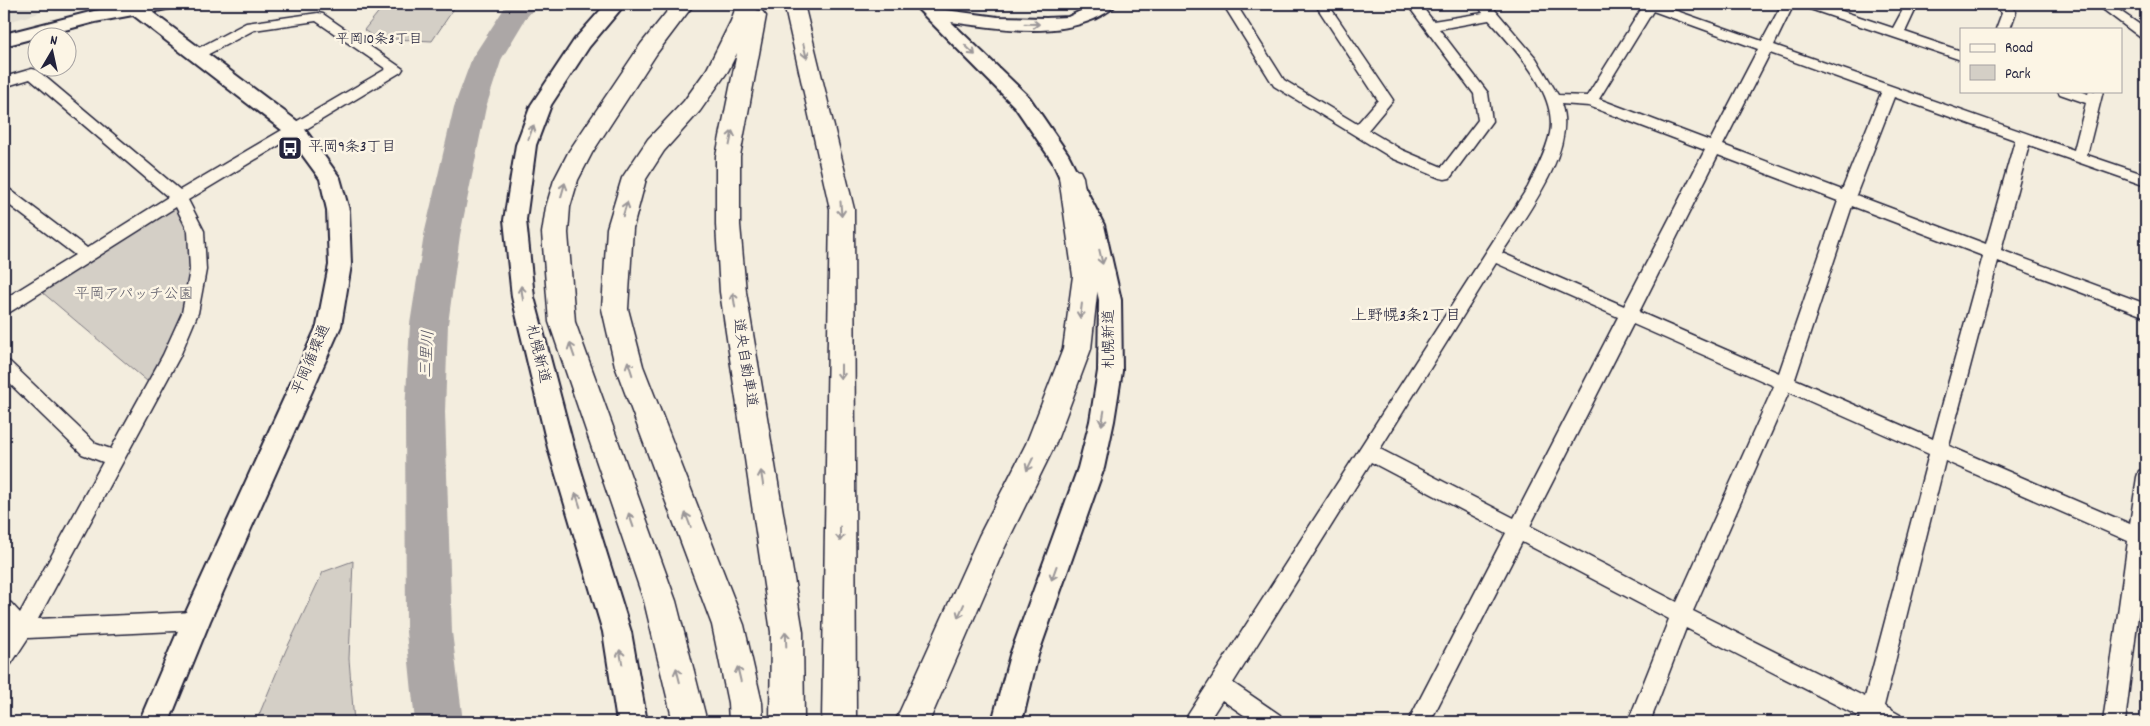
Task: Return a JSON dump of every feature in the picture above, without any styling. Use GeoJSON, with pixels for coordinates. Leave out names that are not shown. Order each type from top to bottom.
{"type":"FeatureCollection","features":[{"type":"Feature","properties":{"kind":"highway"},"geometry":{"type":"LineString","coordinates":[[684,4],[649,49],[581,151],[566,180],[558,207],[555,233],[562,322],[660,601],[690,722]]}},
{"type":"Feature","properties":{"kind":"highway"},"geometry":{"type":"LineString","coordinates":[[746,722],[745,703],[728,625],[629,366],[615,309],[620,228],[634,178],[656,145],[692,106],[717,71],[742,20],[747,4]]}},
{"type":"Feature","properties":{"kind":"highway","name":"道央自動車道"},"geometry":{"type":"LineString","coordinates":[[755,4],[754,19],[728,156],[728,225],[733,292],[786,632],[787,722]]}},
{"type":"Feature","properties":{"kind":"highway"},"geometry":{"type":"LineString","coordinates":[[794,4],[842,209],[839,722]]}},
{"type":"Feature","properties":{"kind":"highway"},"geometry":{"type":"LineString","coordinates":[[912,722],[990,546],[1040,445],[1077,349],[1086,276],[1071,177]]}},
{"type":"Feature","properties":{"kind":"street"},"geometry":{"type":"LineString","coordinates":[[4,40],[133,6],[165,4]]}},
{"type":"Feature","properties":{"kind":"street","name":"札幌新道"},"geometry":{"type":"LineString","coordinates":[[616,4],[582,43],[541,105],[526,145],[515,220],[522,297],[561,448],[617,632],[632,722]]}},
{"type":"Feature","properties":{"kind":"street"},"geometry":{"type":"LineString","coordinates":[[927,9],[998,23],[1046,24],[1072,22],[1107,4]]}},
{"type":"Feature","properties":{"kind":"street"},"geometry":{"type":"LineString","coordinates":[[1230,4],[1278,83],[1396,154],[1445,174],[1486,121],[1481,93],[1413,4]]}},
{"type":"Feature","properties":{"kind":"street"},"geometry":{"type":"LineString","coordinates":[[1322,4],[1386,100],[1359,131]]}},
{"type":"Feature","properties":{"kind":"street"},"geometry":{"type":"LineString","coordinates":[[1419,722],[1630,315],[1788,4]]}},
{"type":"Feature","properties":{"kind":"street"},"geometry":{"type":"LineString","coordinates":[[1809,4],[1960,56]]}},
{"type":"Feature","properties":{"kind":"street"},"geometry":{"type":"LineString","coordinates":[[1897,34],[1912,4]]}},
{"type":"Feature","properties":{"kind":"street"},"geometry":{"type":"LineString","coordinates":[[1999,4],[2009,12],[2003,28]]}},
{"type":"Feature","properties":{"kind":"street"},"geometry":{"type":"LineString","coordinates":[[2102,4],[2121,24],[2146,35]]}},
{"type":"Feature","properties":{"kind":"street"},"geometry":{"type":"LineString","coordinates":[[1591,101],[1648,5],[2146,182]]}},
{"type":"Feature","properties":{"kind":"street","name":"平岡循環通"},"geometry":{"type":"LineString","coordinates":[[133,6],[294,129],[330,178],[338,210],[340,264],[329,326],[196,621],[154,722]]}},
{"type":"Feature","properties":{"kind":"street","name":"札幌新道"},"geometry":{"type":"LineString","coordinates":[[927,9],[1022,102],[1061,159],[1094,225],[1110,300],[1110,371],[1102,421],[1091,468],[1024,655],[1007,722]]}},
{"type":"Feature","properties":{"kind":"street"},"geometry":{"type":"LineString","coordinates":[[1196,722],[1535,188],[1549,155],[1558,127],[1554,99],[1541,75],[1487,10],[1430,26]]}},
{"type":"Feature","properties":{"kind":"street"},"geometry":{"type":"LineString","coordinates":[[4,307],[179,198],[396,69],[318,17],[251,26],[196,54]]}},
{"type":"Feature","properties":{"kind":"street"},"geometry":{"type":"LineString","coordinates":[[4,82],[32,73],[179,198],[196,231],[198,270],[190,313],[171,356],[22,629],[4,657]]}},
{"type":"Feature","properties":{"kind":"street"},"geometry":{"type":"LineString","coordinates":[[1639,722],[1681,616],[1785,382],[1847,198],[1889,91]]}},
{"type":"Feature","properties":{"kind":"street"},"geometry":{"type":"LineString","coordinates":[[2072,92],[2094,96],[2079,158]]}},
{"type":"Feature","properties":{"kind":"street"},"geometry":{"type":"LineString","coordinates":[[1554,99],[1591,101],[2146,311]]}},
{"type":"Feature","properties":{"kind":"street"},"geometry":{"type":"LineString","coordinates":[[1870,717],[1939,449],[2023,139]]}},
{"type":"Feature","properties":{"kind":"street"},"geometry":{"type":"LineString","coordinates":[[4,193],[87,256]]}},
{"type":"Feature","properties":{"kind":"street"},"geometry":{"type":"LineString","coordinates":[[1492,256],[2143,538]]}},
{"type":"Feature","properties":{"kind":"street"},"geometry":{"type":"LineString","coordinates":[[4,367],[90,449],[114,458]]}},
{"type":"Feature","properties":{"kind":"street"},"geometry":{"type":"LineString","coordinates":[[1367,451],[1870,717],[1892,722]]}},
{"type":"Feature","properties":{"kind":"street"},"geometry":{"type":"LineString","coordinates":[[2114,722],[2143,538],[2146,477]]}},
{"type":"Feature","properties":{"kind":"street"},"geometry":{"type":"LineString","coordinates":[[4,610],[22,629],[196,621]]}},
{"type":"Feature","properties":{"kind":"street"},"geometry":{"type":"LineString","coordinates":[[1219,686],[1272,722]]}},
{"type":"Feature","properties":{"kind":"shaded area"},"geometry":{"type":"Polygon","coordinates":[[[4,4],[47,4],[36,14],[4,23],[4,4]]]}},
{"type":"Feature","properties":{"kind":"green space"},"geometry":{"type":"Polygon","coordinates":[[[385,4],[457,4],[432,41],[375,38],[364,30],[385,4]]]}},
{"type":"Feature","properties":{"kind":"green space","name":"平岡アパッチ公園"},"geometry":{"type":"Polygon","coordinates":[[[179,198],[196,231],[190,313],[154,387],[36,287],[179,198]]]}},
{"type":"Feature","properties":{"kind":"green space"},"geometry":{"type":"Polygon","coordinates":[[[353,561],[349,659],[354,722],[256,722],[286,650],[323,572],[353,561]]]}},
{"type":"Feature","properties":{"kind":"waterway","name":"三里川"},"geometry":{"type":"LineString","coordinates":[[439,722],[429,632],[425,412],[429,324],[442,235],[470,107],[487,58],[514,14],[523,4]]}},
{"type":"Feature","properties":{"kind":"place","name":"平岡9条3丁目"},"geometry":{"type":"Point","coordinates":[290,148]}},
{"type":"Feature","properties":{"kind":"district","name":"平岡10条3丁目"},"geometry":{"type":"Point","coordinates":[379,40]}},
{"type":"Feature","properties":{"kind":"district","name":"上野幌3条2丁目"},"geometry":{"type":"Point","coordinates":[1406,316]}}]}
